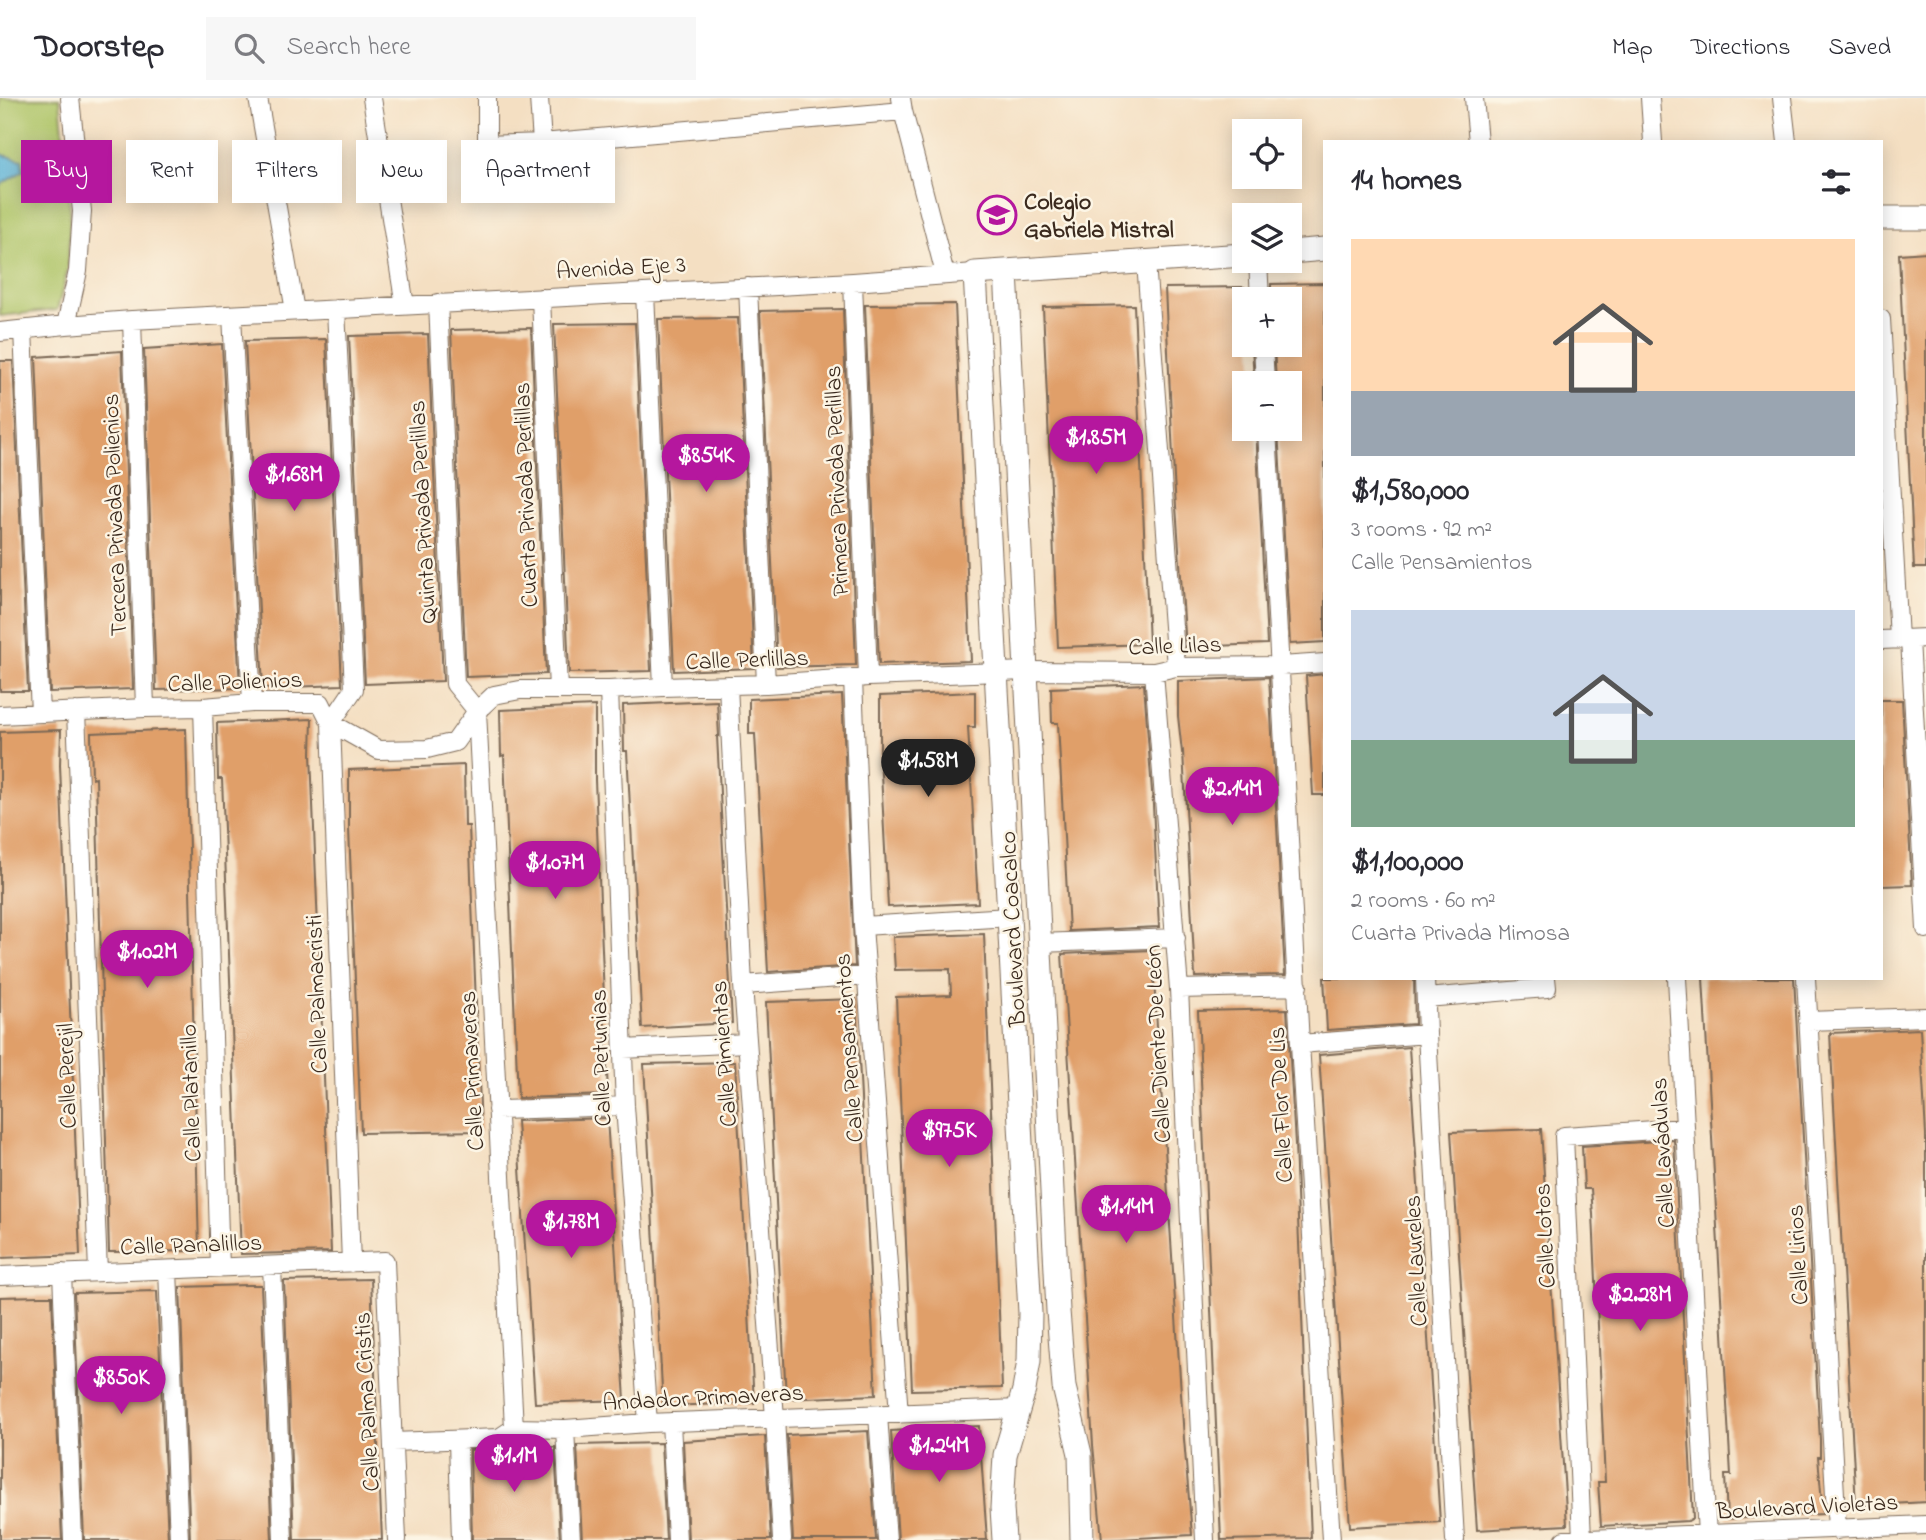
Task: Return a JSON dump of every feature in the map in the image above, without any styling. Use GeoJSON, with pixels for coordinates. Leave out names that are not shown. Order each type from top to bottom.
{"type":"FeatureCollection","features":[{"type":"Feature","properties":{"kind":"main road"},"geometry":{"type":"LineString","coordinates":[[1883,218],[1926,218]]}},
{"type":"Feature","properties":{"kind":"main road"},"geometry":{"type":"LineString","coordinates":[[1302,251],[1323,249]]}},
{"type":"Feature","properties":{"kind":"main road","name":"Avenida Eje 3"},"geometry":{"type":"LineString","coordinates":[[975,273],[1232,256]]}},
{"type":"Feature","properties":{"kind":"main road","name":"Boulevard Coacalco"},"geometry":{"type":"LineString","coordinates":[[1006,271],[1062,1359],[1064,1387],[1080,1454],[1082,1540]]}},
{"type":"Feature","properties":{"kind":"main road","name":"Boulevard Coacalco"},"geometry":{"type":"LineString","coordinates":[[975,273],[1030,1313],[1029,1361],[1019,1409],[1005,1455],[1002,1508],[1004,1540]]}},
{"type":"Feature","properties":{"kind":"street"},"geometry":{"type":"LineString","coordinates":[[66,325],[78,271],[82,211],[70,98]]}},
{"type":"Feature","properties":{"kind":"street"},"geometry":{"type":"LineString","coordinates":[[258,98],[295,311]]}},
{"type":"Feature","properties":{"kind":"street"},"geometry":{"type":"LineString","coordinates":[[372,98],[405,306]]}},
{"type":"Feature","properties":{"kind":"street"},"geometry":{"type":"LineString","coordinates":[[487,98],[487,140]]}},
{"type":"Feature","properties":{"kind":"street"},"geometry":{"type":"LineString","coordinates":[[540,98],[542,140]]}},
{"type":"Feature","properties":{"kind":"street"},"geometry":{"type":"LineString","coordinates":[[1474,98],[1478,140]]}},
{"type":"Feature","properties":{"kind":"street"},"geometry":{"type":"LineString","coordinates":[[1650,98],[1653,140]]}},
{"type":"Feature","properties":{"kind":"street"},"geometry":{"type":"LineString","coordinates":[[1782,98],[1787,140]]}},
{"type":"Feature","properties":{"kind":"street"},"geometry":{"type":"LineString","coordinates":[[570,140],[902,104],[945,274]]}},
{"type":"Feature","properties":{"kind":"street"},"geometry":{"type":"LineString","coordinates":[[1146,262],[1176,667]]}},
{"type":"Feature","properties":{"kind":"street","name":"Avenida Eje 3"},"geometry":{"type":"LineString","coordinates":[[0,332],[131,320],[853,282],[975,273]]}},
{"type":"Feature","properties":{"kind":"street","name":"Primera Privada Perlillas"},"geometry":{"type":"LineString","coordinates":[[853,282],[861,678]]}},
{"type":"Feature","properties":{"kind":"street"},"geometry":{"type":"LineString","coordinates":[[747,287],[766,684]]}},
{"type":"Feature","properties":{"kind":"street"},"geometry":{"type":"LineString","coordinates":[[645,293],[663,687]]}},
{"type":"Feature","properties":{"kind":"street","name":"Cuarta Privada Perlillas"},"geometry":{"type":"LineString","coordinates":[[541,298],[558,690]]}},
{"type":"Feature","properties":{"kind":"street","name":"Quinta Privada Perlillas"},"geometry":{"type":"LineString","coordinates":[[438,303],[455,684],[477,711]]}},
{"type":"Feature","properties":{"kind":"street"},"geometry":{"type":"LineString","coordinates":[[331,723],[354,689],[336,309]]}},
{"type":"Feature","properties":{"kind":"street"},"geometry":{"type":"LineString","coordinates":[[232,315],[252,703]]}},
{"type":"Feature","properties":{"kind":"street","name":"Tercera Privada Polienios"},"geometry":{"type":"LineString","coordinates":[[131,320],[145,708]]}},
{"type":"Feature","properties":{"kind":"street"},"geometry":{"type":"LineString","coordinates":[[23,330],[40,713]]}},
{"type":"Feature","properties":{"kind":"street"},"geometry":{"type":"LineString","coordinates":[[1883,347],[1926,929]]}},
{"type":"Feature","properties":{"kind":"street","name":"Calle Flor De Lis"},"geometry":{"type":"LineString","coordinates":[[1268,441],[1300,1044],[1331,1540]]}},
{"type":"Feature","properties":{"kind":"street","name":"Calle Lilas"},"geometry":{"type":"LineString","coordinates":[[1027,671],[1154,672],[1176,667],[1323,663]]}},
{"type":"Feature","properties":{"kind":"street","name":"Calle Perlillas"},"geometry":{"type":"LineString","coordinates":[[477,711],[494,695],[520,690],[609,690],[1027,671]]}},
{"type":"Feature","properties":{"kind":"street","name":"Calle Diente De León"},"geometry":{"type":"LineString","coordinates":[[1154,672],[1180,989],[1205,1540]]}},
{"type":"Feature","properties":{"kind":"street","name":"Calle Pensamientos"},"geometry":{"type":"LineString","coordinates":[[861,678],[863,926],[899,1414]]}},
{"type":"Feature","properties":{"kind":"street","name":"Calle Pimientas"},"geometry":{"type":"LineString","coordinates":[[728,685],[743,985],[782,1540]]}},
{"type":"Feature","properties":{"kind":"street","name":"Calle Petunias"},"geometry":{"type":"LineString","coordinates":[[609,690],[625,1106],[648,1423]]}},
{"type":"Feature","properties":{"kind":"street","name":"Calle Polienios"},"geometry":{"type":"LineString","coordinates":[[0,715],[252,703],[321,703],[331,723],[379,750],[427,749],[455,742],[477,711]]}},
{"type":"Feature","properties":{"kind":"street","name":"Calle Platanillo"},"geometry":{"type":"LineString","coordinates":[[203,707],[220,1268]]}},
{"type":"Feature","properties":{"kind":"street","name":"Calle Perejil"},"geometry":{"type":"LineString","coordinates":[[76,711],[98,1272]]}},
{"type":"Feature","properties":{"kind":"street","name":"Calle Primaveras"},"geometry":{"type":"LineString","coordinates":[[477,711],[514,1428]]}},
{"type":"Feature","properties":{"kind":"street","name":"Calle Palmacristi"},"geometry":{"type":"LineString","coordinates":[[331,723],[351,1263]]}},
{"type":"Feature","properties":{"kind":"street"},"geometry":{"type":"LineString","coordinates":[[863,926],[1009,917]]}},
{"type":"Feature","properties":{"kind":"street"},"geometry":{"type":"LineString","coordinates":[[1039,943],[1176,938]]}},
{"type":"Feature","properties":{"kind":"street"},"geometry":{"type":"LineString","coordinates":[[743,985],[867,975]]}},
{"type":"Feature","properties":{"kind":"street","name":"Calle Laureles"},"geometry":{"type":"LineString","coordinates":[[1425,980],[1455,1540]]}},
{"type":"Feature","properties":{"kind":"street"},"geometry":{"type":"LineString","coordinates":[[1426,998],[1547,988],[1546,980]]}},
{"type":"Feature","properties":{"kind":"street","name":"Calle Lavádulas"},"geometry":{"type":"LineString","coordinates":[[1677,980],[1700,1537]]}},
{"type":"Feature","properties":{"kind":"street","name":"Calle Lirios"},"geometry":{"type":"LineString","coordinates":[[1806,980],[1837,1530]]}},
{"type":"Feature","properties":{"kind":"street"},"geometry":{"type":"LineString","coordinates":[[1180,989],[1298,986]]}},
{"type":"Feature","properties":{"kind":"street"},"geometry":{"type":"LineString","coordinates":[[1808,1021],[1926,1017]]}},
{"type":"Feature","properties":{"kind":"street"},"geometry":{"type":"LineString","coordinates":[[1300,1044],[1427,1034]]}},
{"type":"Feature","properties":{"kind":"street"},"geometry":{"type":"LineString","coordinates":[[624,1049],[747,1043]]}},
{"type":"Feature","properties":{"kind":"street"},"geometry":{"type":"LineString","coordinates":[[497,1110],[625,1106]]}},
{"type":"Feature","properties":{"kind":"street","name":"Calle Lotos"},"geometry":{"type":"LineString","coordinates":[[1582,1539],[1564,1136],[1685,1128]]}},
{"type":"Feature","properties":{"kind":"street","name":"Calle Panalillos"},"geometry":{"type":"LineString","coordinates":[[0,1276],[384,1261]]}},
{"type":"Feature","properties":{"kind":"street","name":"Calle Palma Cristis"},"geometry":{"type":"LineString","coordinates":[[384,1261],[397,1540]]}},
{"type":"Feature","properties":{"kind":"street"},"geometry":{"type":"LineString","coordinates":[[272,1266],[283,1540]]}},
{"type":"Feature","properties":{"kind":"street"},"geometry":{"type":"LineString","coordinates":[[169,1270],[179,1540]]}},
{"type":"Feature","properties":{"kind":"street"},"geometry":{"type":"LineString","coordinates":[[62,1273],[74,1540]]}},
{"type":"Feature","properties":{"kind":"street","name":"Andador Primaveras"},"geometry":{"type":"LineString","coordinates":[[393,1442],[499,1438],[514,1428],[565,1429],[648,1423],[1019,1409]]}},
{"type":"Feature","properties":{"kind":"street"},"geometry":{"type":"LineString","coordinates":[[878,1415],[887,1540]]}},
{"type":"Feature","properties":{"kind":"street"},"geometry":{"type":"LineString","coordinates":[[671,1422],[677,1540]]}},
{"type":"Feature","properties":{"kind":"street"},"geometry":{"type":"LineString","coordinates":[[565,1429],[571,1540]]}},
{"type":"Feature","properties":{"kind":"street"},"geometry":{"type":"LineString","coordinates":[[458,1441],[461,1540]]}},
{"type":"Feature","properties":{"kind":"street","name":"Boulevard Violetas"},"geometry":{"type":"LineString","coordinates":[[1564,1540],[1700,1537],[1926,1525]]}},
{"type":"Feature","properties":{"kind":"green space"},"geometry":{"type":"Polygon","coordinates":[[[0,98],[60,98],[64,140],[21,140],[21,203],[69,203],[68,269],[57,310],[0,316],[0,98]]]}},
{"type":"Feature","properties":{"kind":"water"},"geometry":{"type":"Polygon","coordinates":[[[0,154],[21,160],[21,172],[0,185],[0,154]]]}},
{"type":"Feature","properties":{"kind":"building"},"geometry":{"type":"Polygon","coordinates":[[[1926,252],[1926,568],[1914,568],[1899,254],[1926,252]]]}},
{"type":"Feature","properties":{"kind":"building"},"geometry":{"type":"Polygon","coordinates":[[[1323,283],[1323,642],[1290,644],[1279,441],[1302,441],[1302,371],[1275,371],[1275,357],[1302,357],[1302,287],[1271,287],[1271,284],[1323,283]]]}},
{"type":"Feature","properties":{"kind":"building"},"geometry":{"type":"Polygon","coordinates":[[[1232,287],[1232,357],[1253,357],[1253,371],[1232,371],[1232,441],[1257,441],[1267,644],[1186,647],[1174,478],[1165,288],[1232,287]]]}},
{"type":"Feature","properties":{"kind":"building"},"geometry":{"type":"Polygon","coordinates":[[[955,304],[971,661],[879,664],[865,305],[955,304]]]}},
{"type":"Feature","properties":{"kind":"building"},"geometry":{"type":"Polygon","coordinates":[[[1134,305],[1149,644],[1058,647],[1043,307],[1134,305]]]}},
{"type":"Feature","properties":{"kind":"building"},"geometry":{"type":"Polygon","coordinates":[[[843,309],[856,665],[777,667],[760,311],[843,309]]]}},
{"type":"Feature","properties":{"kind":"building"},"geometry":{"type":"Polygon","coordinates":[[[738,318],[754,668],[674,671],[658,319],[738,318]]]}},
{"type":"Feature","properties":{"kind":"building"},"geometry":{"type":"Polygon","coordinates":[[[635,323],[651,671],[569,673],[554,324],[635,323]]]}},
{"type":"Feature","properties":{"kind":"building"},"geometry":{"type":"Polygon","coordinates":[[[531,328],[546,674],[466,677],[451,330],[531,328]]]}},
{"type":"Feature","properties":{"kind":"building"},"geometry":{"type":"Polygon","coordinates":[[[428,334],[443,681],[365,684],[349,336],[428,334]]]}},
{"type":"Feature","properties":{"kind":"building"},"geometry":{"type":"Polygon","coordinates":[[[326,339],[342,685],[263,688],[245,341],[326,339]]]}},
{"type":"Feature","properties":{"kind":"building"},"geometry":{"type":"Polygon","coordinates":[[[222,344],[240,688],[156,690],[144,349],[222,344]]]}},
{"type":"Feature","properties":{"kind":"building"},"geometry":{"type":"Polygon","coordinates":[[[122,351],[133,689],[50,692],[36,357],[122,351]]]}},
{"type":"Feature","properties":{"kind":"building"},"geometry":{"type":"Polygon","coordinates":[[[0,361],[13,361],[28,691],[0,691],[0,361]]]}},
{"type":"Feature","properties":{"kind":"building"},"geometry":{"type":"Polygon","coordinates":[[[1323,674],[1323,795],[1313,795],[1306,676],[1323,674]]]}},
{"type":"Feature","properties":{"kind":"building"},"geometry":{"type":"Polygon","coordinates":[[[1269,677],[1285,975],[1195,977],[1178,681],[1269,677]]]}},
{"type":"Feature","properties":{"kind":"building"},"geometry":{"type":"Polygon","coordinates":[[[1144,684],[1159,927],[1069,931],[1058,723],[1052,723],[1051,688],[1144,684]]]}},
{"type":"Feature","properties":{"kind":"building"},"geometry":{"type":"Polygon","coordinates":[[[975,692],[975,727],[968,727],[978,903],[888,907],[880,754],[880,696],[975,692]]]}},
{"type":"Feature","properties":{"kind":"building"},"geometry":{"type":"Polygon","coordinates":[[[842,695],[855,966],[768,972],[755,734],[749,734],[749,699],[842,695]]]}},
{"type":"Feature","properties":{"kind":"building"},"geometry":{"type":"Polygon","coordinates":[[[1883,700],[1902,700],[1912,885],[1883,886],[1883,700]]]}},
{"type":"Feature","properties":{"kind":"building"},"geometry":{"type":"Polygon","coordinates":[[[717,701],[732,1023],[642,1028],[623,705],[717,701]]]}},
{"type":"Feature","properties":{"kind":"building"},"geometry":{"type":"Polygon","coordinates":[[[595,706],[595,780],[608,1095],[518,1098],[500,710],[595,706]]]}},
{"type":"Feature","properties":{"kind":"building"},"geometry":{"type":"Polygon","coordinates":[[[312,719],[311,754],[331,1252],[241,1254],[222,779],[218,779],[217,723],[312,719]]]}},
{"type":"Feature","properties":{"kind":"building"},"geometry":{"type":"Polygon","coordinates":[[[186,729],[199,1251],[109,1252],[96,778],[92,779],[91,733],[186,729]]]}},
{"type":"Feature","properties":{"kind":"building"},"geometry":{"type":"Polygon","coordinates":[[[61,730],[60,765],[80,1255],[0,1258],[0,732],[61,730]]]}},
{"type":"Feature","properties":{"kind":"building"},"geometry":{"type":"Polygon","coordinates":[[[464,765],[465,826],[469,826],[481,1131],[361,1133],[349,770],[464,765]]]}},
{"type":"Feature","properties":{"kind":"building"},"geometry":{"type":"Polygon","coordinates":[[[984,934],[1002,1388],[912,1390],[896,997],[951,995],[950,969],[895,970],[893,937],[984,934]]]}},
{"type":"Feature","properties":{"kind":"building"},"geometry":{"type":"Polygon","coordinates":[[[1152,950],[1192,1535],[1102,1540],[1093,1445],[1062,954],[1152,950]]]}},
{"type":"Feature","properties":{"kind":"building"},"geometry":{"type":"Polygon","coordinates":[[[1324,980],[1414,980],[1415,1024],[1327,1030],[1324,980]]]}},
{"type":"Feature","properties":{"kind":"building"},"geometry":{"type":"Polygon","coordinates":[[[1703,980],[1794,980],[1823,1514],[1727,1519],[1725,1475],[1731,1475],[1703,980]]]}},
{"type":"Feature","properties":{"kind":"building"},"geometry":{"type":"Polygon","coordinates":[[[856,999],[876,1395],[786,1399],[766,1002],[856,999]]]}},
{"type":"Feature","properties":{"kind":"building"},"geometry":{"type":"Polygon","coordinates":[[[1287,1009],[1311,1538],[1221,1540],[1198,1011],[1287,1009]]]}},
{"type":"Feature","properties":{"kind":"building"},"geometry":{"type":"Polygon","coordinates":[[[1920,1029],[1926,1134],[1926,1502],[1856,1506],[1830,1033],[1920,1029]]]}},
{"type":"Feature","properties":{"kind":"building"},"geometry":{"type":"Polygon","coordinates":[[[1409,1047],[1440,1522],[1350,1527],[1319,1055],[1409,1047]]]}},
{"type":"Feature","properties":{"kind":"building"},"geometry":{"type":"Polygon","coordinates":[[[735,1062],[754,1403],[663,1406],[644,1064],[735,1062]]]}},
{"type":"Feature","properties":{"kind":"building"},"geometry":{"type":"Polygon","coordinates":[[[607,1118],[625,1400],[535,1403],[517,1121],[607,1118]]]}},
{"type":"Feature","properties":{"kind":"building"},"geometry":{"type":"Polygon","coordinates":[[[1541,1129],[1567,1525],[1477,1530],[1451,1132],[1541,1129]]]}},
{"type":"Feature","properties":{"kind":"building"},"geometry":{"type":"Polygon","coordinates":[[[1674,1140],[1693,1518],[1688,1521],[1601,1526],[1598,1482],[1605,1482],[1593,1214],[1591,1189],[1584,1189],[1582,1146],[1674,1140]]]}},
{"type":"Feature","properties":{"kind":"building"},"geometry":{"type":"Polygon","coordinates":[[[371,1279],[382,1540],[294,1540],[284,1281],[371,1279]]]}},
{"type":"Feature","properties":{"kind":"building"},"geometry":{"type":"Polygon","coordinates":[[[261,1285],[272,1540],[190,1540],[180,1287],[261,1285]]]}},
{"type":"Feature","properties":{"kind":"building"},"geometry":{"type":"Polygon","coordinates":[[[157,1291],[168,1540],[84,1540],[74,1293],[157,1291]]]}},
{"type":"Feature","properties":{"kind":"building"},"geometry":{"type":"Polygon","coordinates":[[[52,1296],[62,1540],[0,1540],[0,1297],[52,1296]]]}},
{"type":"Feature","properties":{"kind":"building"},"geometry":{"type":"Polygon","coordinates":[[[979,1426],[987,1540],[898,1540],[891,1431],[979,1426]]]}},
{"type":"Feature","properties":{"kind":"building"},"geometry":{"type":"Polygon","coordinates":[[[868,1431],[876,1540],[793,1540],[787,1435],[868,1431]]]}},
{"type":"Feature","properties":{"kind":"building"},"geometry":{"type":"Polygon","coordinates":[[[765,1436],[771,1540],[688,1540],[683,1441],[765,1436]]]}},
{"type":"Feature","properties":{"kind":"building"},"geometry":{"type":"Polygon","coordinates":[[[661,1443],[666,1540],[582,1540],[577,1445],[661,1443]]]}},
{"type":"Feature","properties":{"kind":"building"},"geometry":{"type":"Polygon","coordinates":[[[555,1447],[560,1540],[472,1540],[470,1450],[555,1447]]]}},
{"type":"Feature","properties":{"kind":"place","name":"Colegio Gabriela Mistral"},"geometry":{"type":"Point","coordinates":[997,215]}}]}
